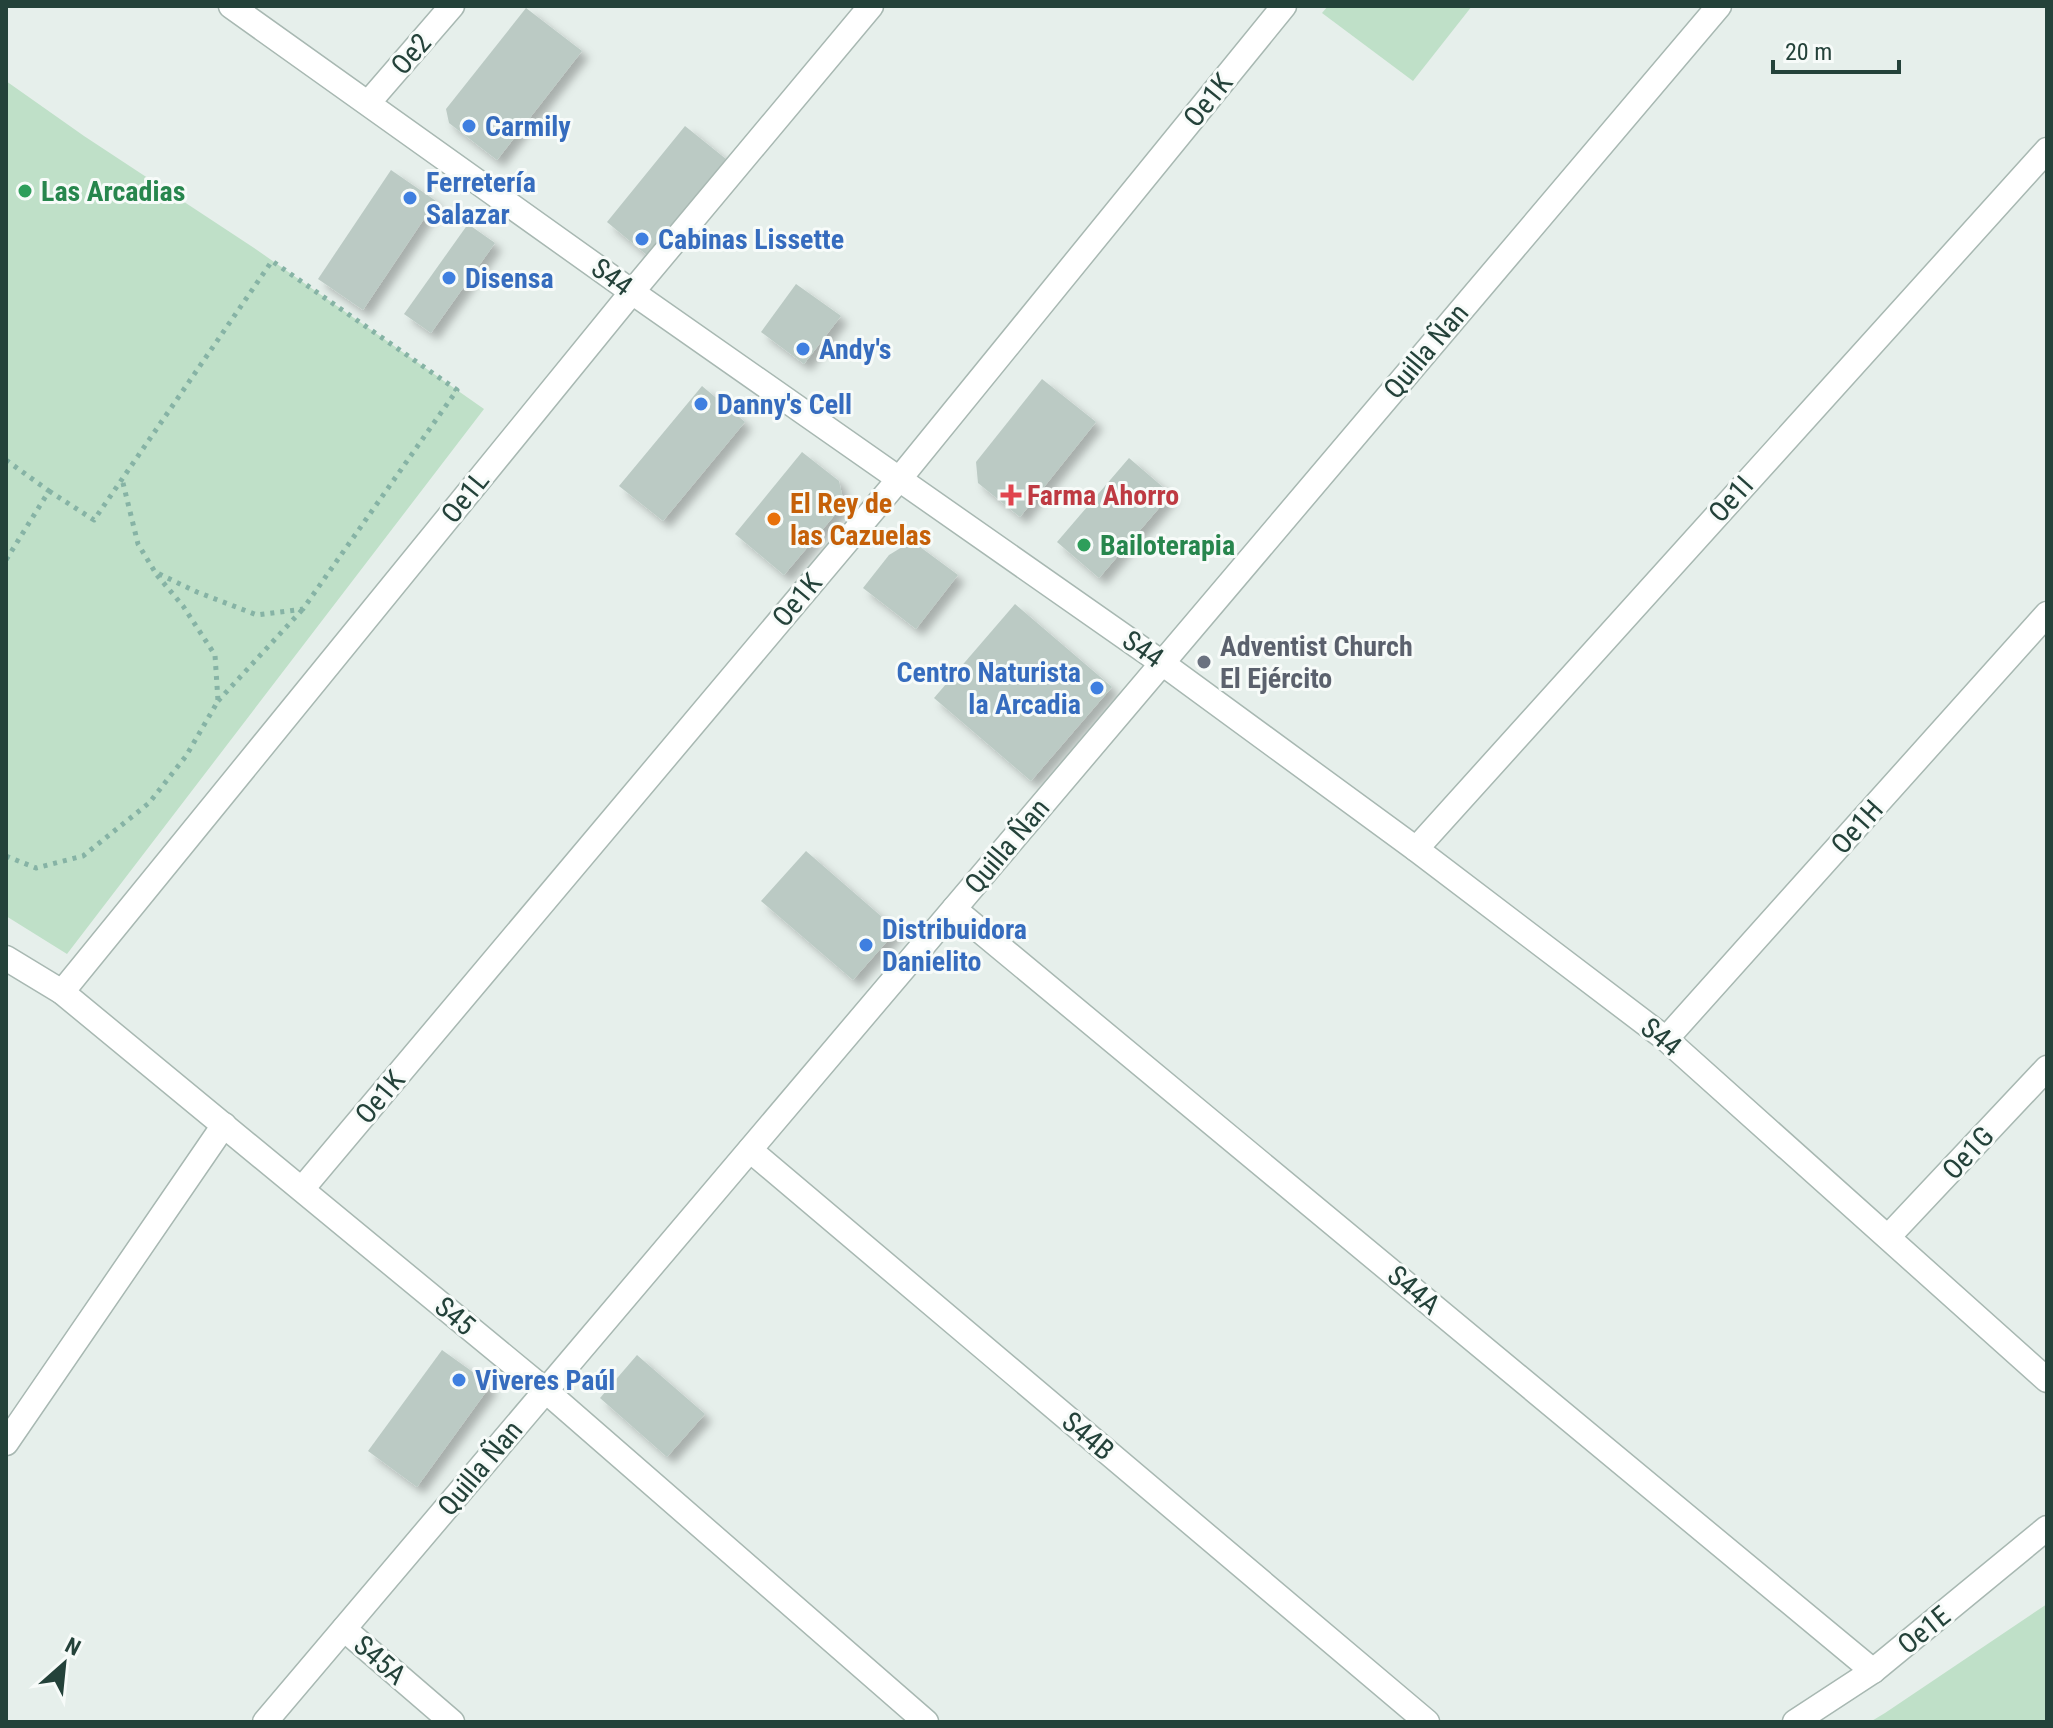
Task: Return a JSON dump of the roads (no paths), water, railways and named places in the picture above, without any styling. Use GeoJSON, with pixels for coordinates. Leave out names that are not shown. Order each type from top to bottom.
{"type":"FeatureCollection","features":[{"type":"Feature","properties":{"kind":"street","name":"S44"},"geometry":{"type":"LineString","coordinates":[[231,6],[632,292],[1162,663],[1416,849],[1666,1039],[2047,1380]]}},
{"type":"Feature","properties":{"kind":"street","name":"Oe2"},"geometry":{"type":"LineString","coordinates":[[369,102],[452,6]]}},
{"type":"Feature","properties":{"kind":"street","name":"Oe1L"},"geometry":{"type":"LineString","coordinates":[[62,992],[632,292],[871,6]]}},
{"type":"Feature","properties":{"kind":"street","name":"Oe1K"},"geometry":{"type":"LineString","coordinates":[[302,1189],[900,478],[1284,6]]}},
{"type":"Feature","properties":{"kind":"street","name":"Quilla Ñan"},"geometry":{"type":"LineString","coordinates":[[265,1722],[1719,6]]}},
{"type":"Feature","properties":{"kind":"street","name":"Oe1I"},"geometry":{"type":"LineString","coordinates":[[1416,849],[2047,150]]}},
{"type":"Feature","properties":{"kind":"street","name":"Oe1H"},"geometry":{"type":"LineString","coordinates":[[1666,1039],[2047,614]]}},
{"type":"Feature","properties":{"kind":"street","name":"S44A"},"geometry":{"type":"LineString","coordinates":[[954,909],[1873,1671]]}},
{"type":"Feature","properties":{"kind":"street","name":"S45"},"geometry":{"type":"LineString","coordinates":[[6,958],[62,992],[546,1391],[926,1722]]}},
{"type":"Feature","properties":{"kind":"street","name":"Oe1G"},"geometry":{"type":"LineString","coordinates":[[1888,1237],[2047,1068]]}},
{"type":"Feature","properties":{"kind":"street"},"geometry":{"type":"LineString","coordinates":[[6,1443],[224,1125]]}},
{"type":"Feature","properties":{"kind":"street","name":"S44B"},"geometry":{"type":"LineString","coordinates":[[750,1150],[1427,1722]]}},
{"type":"Feature","properties":{"kind":"street","name":"Oe1E"},"geometry":{"type":"LineString","coordinates":[[1795,1722],[1873,1671],[2047,1528]]}},
{"type":"Feature","properties":{"kind":"street","name":"S45A"},"geometry":{"type":"LineString","coordinates":[[344,1629],[452,1722]]}},
{"type":"Feature","properties":{"kind":"place","name":"Carmily"},"geometry":{"type":"Point","coordinates":[469,126]}},
{"type":"Feature","properties":{"kind":"place","name":"Las Arcadias"},"geometry":{"type":"Point","coordinates":[25,191]}},
{"type":"Feature","properties":{"kind":"place","name":"Ferretería Salazar"},"geometry":{"type":"Point","coordinates":[410,198]}},
{"type":"Feature","properties":{"kind":"place","name":"Cabinas Lissette"},"geometry":{"type":"Point","coordinates":[642,239]}},
{"type":"Feature","properties":{"kind":"place","name":"Disensa"},"geometry":{"type":"Point","coordinates":[449,278]}},
{"type":"Feature","properties":{"kind":"place","name":"Andy's"},"geometry":{"type":"Point","coordinates":[803,349]}},
{"type":"Feature","properties":{"kind":"place","name":"Danny's Cell"},"geometry":{"type":"Point","coordinates":[701,404]}},
{"type":"Feature","properties":{"kind":"place","name":"Farma Ahorro"},"geometry":{"type":"Point","coordinates":[1011,495]}},
{"type":"Feature","properties":{"kind":"place","name":"El Rey de las Cazuelas"},"geometry":{"type":"Point","coordinates":[774,519]}},
{"type":"Feature","properties":{"kind":"place","name":"Bailoterapia"},"geometry":{"type":"Point","coordinates":[1084,545]}},
{"type":"Feature","properties":{"kind":"place","name":"Adventist Church El Ejército"},"geometry":{"type":"Point","coordinates":[1204,662]}},
{"type":"Feature","properties":{"kind":"place","name":"Centro Naturista la Arcadia"},"geometry":{"type":"Point","coordinates":[1097,688]}},
{"type":"Feature","properties":{"kind":"place","name":"Distribuidora Danielito"},"geometry":{"type":"Point","coordinates":[866,945]}},
{"type":"Feature","properties":{"kind":"place","name":"Viveres Paúl"},"geometry":{"type":"Point","coordinates":[459,1380]}}]}
